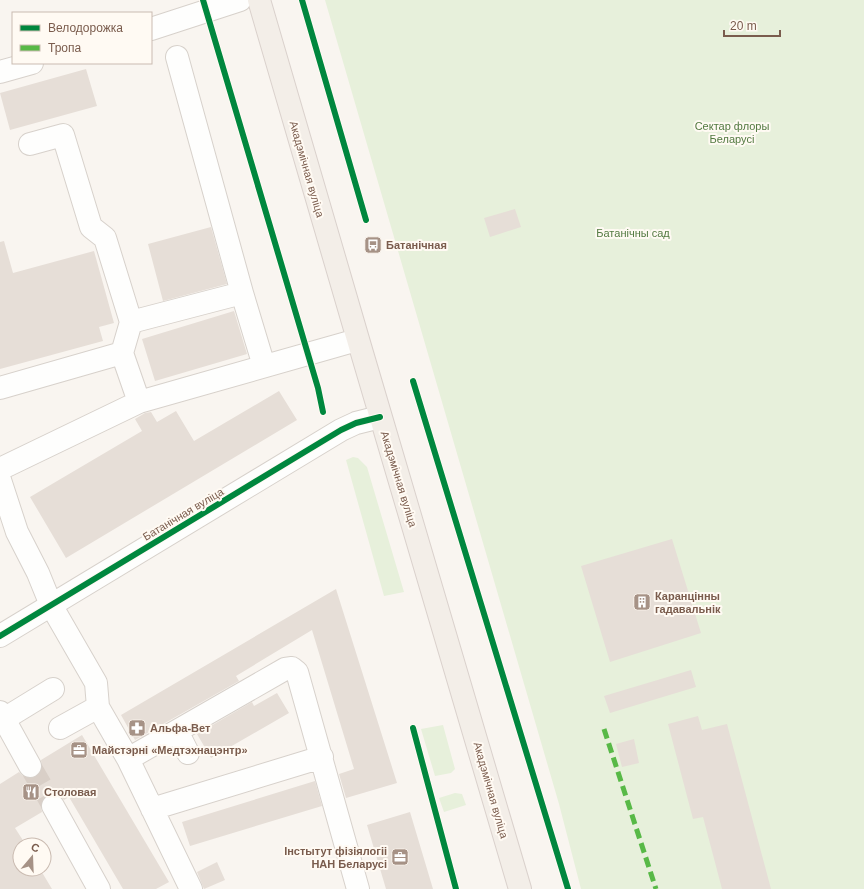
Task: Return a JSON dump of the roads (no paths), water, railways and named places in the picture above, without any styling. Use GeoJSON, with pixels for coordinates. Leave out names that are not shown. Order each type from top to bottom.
{"type":"FeatureCollection","features":[{"type":"Feature","properties":{"kind":"main road","name":"Акадэмічная вуліца"},"geometry":{"type":"LineString","coordinates":[[259,0],[357,340],[458,675],[520,889]]}},
{"type":"Feature","properties":{"kind":"street"},"geometry":{"type":"LineString","coordinates":[[152,29],[240,0]]}},
{"type":"Feature","properties":{"kind":"street"},"geometry":{"type":"LineString","coordinates":[[177,57],[242,293],[264,366]]}},
{"type":"Feature","properties":{"kind":"street"},"geometry":{"type":"LineString","coordinates":[[0,72],[28,64]]}},
{"type":"Feature","properties":{"kind":"street"},"geometry":{"type":"LineString","coordinates":[[30,144],[63,136],[91,227],[105,238],[131,322],[122,353],[139,402]]}},
{"type":"Feature","properties":{"kind":"street"},"geometry":{"type":"LineString","coordinates":[[131,322],[242,293]]}},
{"type":"Feature","properties":{"kind":"street"},"geometry":{"type":"LineString","coordinates":[[0,469],[139,402],[357,340]]}},
{"type":"Feature","properties":{"kind":"street"},"geometry":{"type":"LineString","coordinates":[[0,388],[122,353]]}},
{"type":"Feature","properties":{"kind":"street","name":"Батанічная вуліца"},"geometry":{"type":"LineString","coordinates":[[0,636],[341,430],[356,423],[380,417]]}},
{"type":"Feature","properties":{"kind":"street"},"geometry":{"type":"LineString","coordinates":[[0,480],[17,532],[38,574],[51,605],[96,683],[98,707],[128,759],[191,889]]}},
{"type":"Feature","properties":{"kind":"street"},"geometry":{"type":"LineString","coordinates":[[128,759],[285,669],[292,668],[297,672],[358,889]]}},
{"type":"Feature","properties":{"kind":"street"},"geometry":{"type":"LineString","coordinates":[[30,766],[2,715],[53,689]]}},
{"type":"Feature","properties":{"kind":"street"},"geometry":{"type":"LineString","coordinates":[[60,728],[98,707]]}},
{"type":"Feature","properties":{"kind":"street"},"geometry":{"type":"LineString","coordinates":[[176,731],[188,753]]}},
{"type":"Feature","properties":{"kind":"street"},"geometry":{"type":"LineString","coordinates":[[152,809],[322,757]]}},
{"type":"Feature","properties":{"kind":"street"},"geometry":{"type":"LineString","coordinates":[[53,806],[99,889]]}},
{"type":"Feature","properties":{"kind":"tunnel"},"geometry":{"type":"LineString","coordinates":[[30,766],[53,806]]}},
{"type":"Feature","properties":{"kind":"place","name":"Батанічная"},"geometry":{"type":"Point","coordinates":[373,245]}},
{"type":"Feature","properties":{"kind":"place","name":"Каранцінны гадавальнік"},"geometry":{"type":"Point","coordinates":[642,602]}},
{"type":"Feature","properties":{"kind":"place","name":"Альфа-Вет"},"geometry":{"type":"Point","coordinates":[137,728]}},
{"type":"Feature","properties":{"kind":"place","name":"Майстэрні «Медтэхнацэнтр»"},"geometry":{"type":"Point","coordinates":[79,750]}},
{"type":"Feature","properties":{"kind":"place","name":"Столовая"},"geometry":{"type":"Point","coordinates":[31,792]}},
{"type":"Feature","properties":{"kind":"place","name":"Інстытут фізіялогіі НАН Беларусі"},"geometry":{"type":"Point","coordinates":[400,857]}},
{"type":"Feature","properties":{"kind":"park label","name":"Сектар флоры Беларусі"},"geometry":{"type":"Point","coordinates":[732,132]}},
{"type":"Feature","properties":{"kind":"park label","name":"Батанічны сад"},"geometry":{"type":"Point","coordinates":[633,233]}}]}
